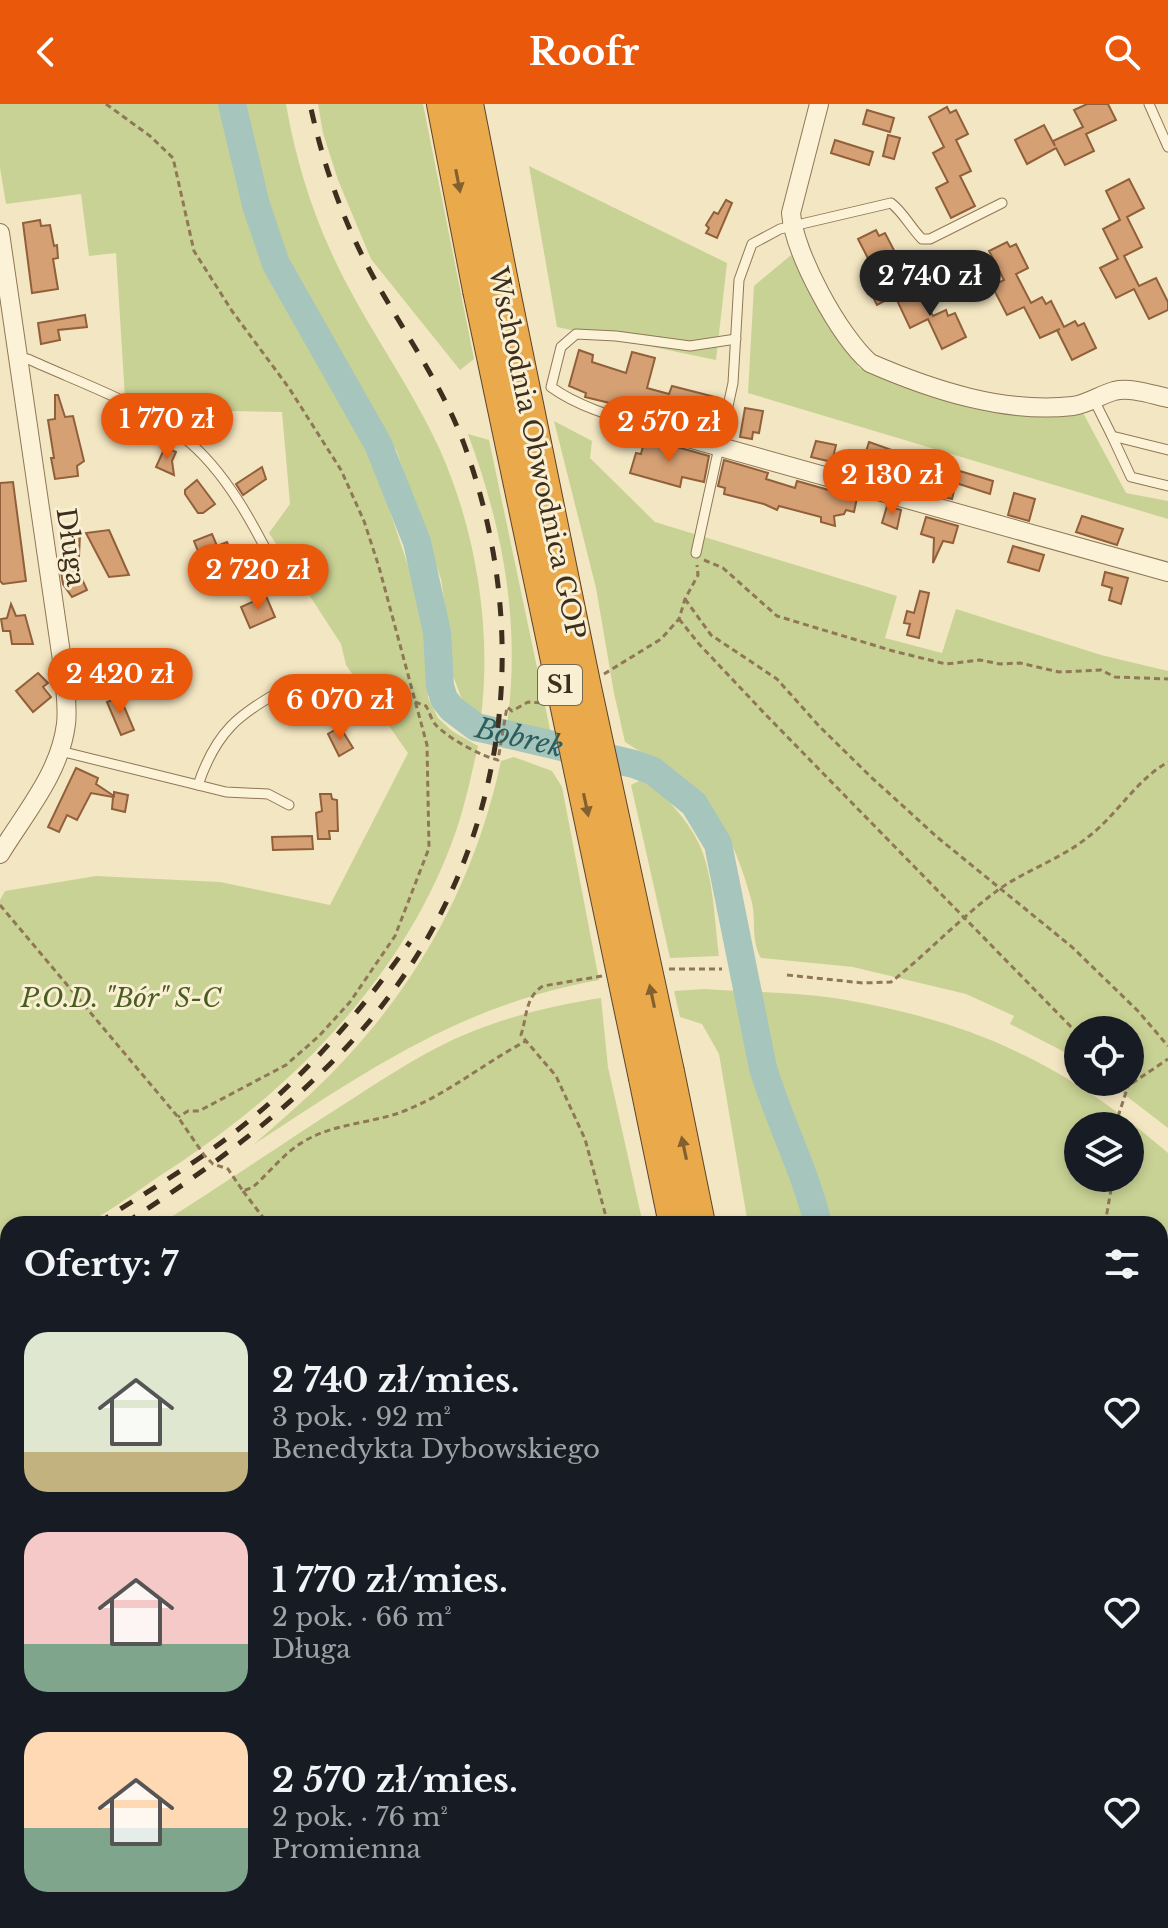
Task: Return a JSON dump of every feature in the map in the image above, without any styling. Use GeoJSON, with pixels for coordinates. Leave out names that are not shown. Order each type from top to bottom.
{"type":"FeatureCollection","features":[{"type":"Feature","properties":{"kind":"highway","name":"Wschodnia Obwodnica GOP"},"geometry":{"type":"LineString","coordinates":[[443,104],[491,289],[584,683],[657,1075],[674,1216]]}},
{"type":"Feature","properties":{"kind":"highway","name":"Wschodnia Obwodnica GOP"},"geometry":{"type":"LineString","coordinates":[[467,104],[491,289]]}},
{"type":"Feature","properties":{"kind":"highway","name":"Wschodnia Obwodnica GOP"},"geometry":{"type":"LineString","coordinates":[[657,1075],[697,1216]]}},
{"type":"Feature","properties":{"kind":"street"},"geometry":{"type":"LineString","coordinates":[[819,104],[791,213],[792,226],[796,244],[831,310],[859,353],[870,363],[978,399],[1031,407],[1075,405],[1128,389],[1168,398]]}},
{"type":"Feature","properties":{"kind":"street","name":"Długa"},"geometry":{"type":"LineString","coordinates":[[0,233],[64,674],[67,722],[51,773],[0,854]]}},
{"type":"Feature","properties":{"kind":"street"},"geometry":{"type":"LineString","coordinates":[[667,432],[1168,572]]}},
{"type":"Feature","properties":{"kind":"lane"},"geometry":{"type":"LineString","coordinates":[[1149,104],[1168,147]]}},
{"type":"Feature","properties":{"kind":"lane"},"geometry":{"type":"LineString","coordinates":[[696,553],[733,383],[739,280],[752,244],[792,226],[891,203],[922,239],[930,239],[1002,203]]}},
{"type":"Feature","properties":{"kind":"lane"},"geometry":{"type":"LineString","coordinates":[[667,432],[599,411],[564,397],[551,387],[554,365],[561,347],[576,334],[690,346],[736,339]]}},
{"type":"Feature","properties":{"kind":"lane"},"geometry":{"type":"LineString","coordinates":[[17,359],[28,359],[123,402],[183,436],[246,512],[281,579]]}},
{"type":"Feature","properties":{"kind":"lane"},"geometry":{"type":"LineString","coordinates":[[1094,400],[1131,477],[1168,486]]}},
{"type":"Feature","properties":{"kind":"lane"},"geometry":{"type":"LineString","coordinates":[[1112,436],[1168,450]]}},
{"type":"Feature","properties":{"kind":"lane"},"geometry":{"type":"LineString","coordinates":[[198,785],[207,758],[234,721],[251,707],[286,688]]}},
{"type":"Feature","properties":{"kind":"lane"},"geometry":{"type":"LineString","coordinates":[[60,751],[226,792],[268,794],[289,805]]}},
{"type":"Feature","properties":{"kind":"path"},"geometry":{"type":"LineString","coordinates":[[106,104],[150,136],[173,158],[194,251],[232,311],[289,388],[341,470],[364,521],[379,567],[427,745],[429,848],[395,936],[350,1002],[319,1036],[286,1065],[199,1111],[188,1111],[178,1117]]}},
{"type":"Feature","properties":{"kind":"path"},"geometry":{"type":"LineString","coordinates":[[597,678],[661,639],[679,619],[685,599],[698,575],[696,553]]}},
{"type":"Feature","properties":{"kind":"path"},"geometry":{"type":"LineString","coordinates":[[696,553],[705,562],[723,568],[777,616],[893,651],[946,664],[980,660],[1000,664],[1020,663],[1059,672],[1101,670],[1115,677],[1168,679]]}},
{"type":"Feature","properties":{"kind":"path"},"geometry":{"type":"LineString","coordinates":[[685,599],[711,635],[777,679],[871,777],[937,837],[1072,947],[1138,1011],[1168,1046]]}},
{"type":"Feature","properties":{"kind":"path"},"geometry":{"type":"LineString","coordinates":[[679,619],[766,715],[1064,1020]]}},
{"type":"Feature","properties":{"kind":"path"},"geometry":{"type":"LineString","coordinates":[[415,702],[426,706],[434,723],[450,736],[480,756],[498,760],[507,707],[512,711],[528,702],[548,704]]}},
{"type":"Feature","properties":{"kind":"path"},"geometry":{"type":"LineString","coordinates":[[787,975],[863,983],[891,982],[963,917],[1001,888],[1085,840],[1110,819],[1142,782],[1168,762]]}},
{"type":"Feature","properties":{"kind":"path"},"geometry":{"type":"LineString","coordinates":[[0,905],[178,1117],[204,1155],[213,1164],[228,1169],[262,1216]]}},
{"type":"Feature","properties":{"kind":"path"},"geometry":{"type":"LineString","coordinates":[[606,976],[543,986],[535,991],[529,1000],[521,1035],[556,1076],[585,1139],[606,1216]]}},
{"type":"Feature","properties":{"kind":"path"},"geometry":{"type":"LineString","coordinates":[[243,1191],[253,1187],[302,1142],[407,1110],[454,1086],[526,1041]]}},
{"type":"Feature","properties":{"kind":"path"},"geometry":{"type":"LineString","coordinates":[[1144,1073],[1168,1059]]}},
{"type":"Feature","properties":{"kind":"path"},"geometry":{"type":"LineString","coordinates":[[1106,1216],[1111,1192]]}},
{"type":"Feature","properties":{"kind":"green space","name":"P.O.D. \"Bór\" S-C"},"geometry":{"type":"Polygon","coordinates":[[[0,104],[286,104],[304,180],[332,254],[428,425],[453,481],[472,547],[482,615],[484,684],[481,717],[465,708],[452,673],[441,579],[397,452],[360,388],[338,394],[369,448],[413,581],[425,629],[428,698],[438,718],[452,731],[478,746],[465,802],[433,888],[405,938],[372,986],[335,1030],[295,1072],[251,1110],[205,1145],[99,1216],[0,1216],[0,900],[5,891],[96,876],[220,882],[330,905],[408,753],[346,665],[341,644],[269,533],[290,504],[282,412],[173,410],[169,419],[125,398],[116,253],[89,256],[81,194],[6,204],[0,168],[0,104]]]}},
{"type":"Feature","properties":{"kind":"green space"},"geometry":{"type":"Polygon","coordinates":[[[318,104],[423,104],[474,359],[460,370],[371,259],[338,180],[323,133],[318,104]]]}},
{"type":"Feature","properties":{"kind":"green space"},"geometry":{"type":"Polygon","coordinates":[[[529,166],[727,263],[716,360],[557,327],[529,166]]]}},
{"type":"Feature","properties":{"kind":"green space"},"geometry":{"type":"Polygon","coordinates":[[[791,255],[859,368],[1023,414],[1082,411],[1126,493],[1168,501],[1168,519],[748,393],[754,286],[791,255]]]}},
{"type":"Feature","properties":{"kind":"green space"},"geometry":{"type":"Polygon","coordinates":[[[554,421],[592,441],[590,458],[655,522],[897,596],[885,638],[942,653],[956,609],[1101,655],[1168,671],[1168,1128],[1126,1096],[1144,1096],[1144,1016],[1064,1016],[1064,1052],[1010,1024],[1014,1016],[966,994],[853,967],[761,958],[746,881],[733,846],[715,814],[677,774],[625,742],[596,588],[554,421]]]}},
{"type":"Feature","properties":{"kind":"green space"},"geometry":{"type":"Polygon","coordinates":[[[468,434],[489,440],[551,734],[507,725],[512,650],[506,577],[491,505],[468,434]]]}},
{"type":"Feature","properties":{"kind":"green space"},"geometry":{"type":"Polygon","coordinates":[[[514,757],[552,771],[562,787],[599,980],[550,991],[460,1023],[376,1067],[253,1145],[336,1069],[401,991],[424,956],[462,882],[478,843],[501,761],[514,757]]]}},
{"type":"Feature","properties":{"kind":"green space"},"geometry":{"type":"Polygon","coordinates":[[[643,779],[681,816],[702,851],[711,885],[719,956],[670,958],[631,785],[643,779]]]}},
{"type":"Feature","properties":{"kind":"green space"},"geometry":{"type":"Polygon","coordinates":[[[705,989],[834,998],[883,1007],[972,1033],[1064,1077],[1064,1096],[1095,1096],[1117,1112],[1064,1112],[1064,1192],[1144,1192],[1144,1133],[1168,1153],[1168,1216],[747,1216],[719,1054],[702,1024],[680,1017],[674,991],[705,989]]]}},
{"type":"Feature","properties":{"kind":"green space"},"geometry":{"type":"Polygon","coordinates":[[[601,998],[608,1067],[641,1216],[172,1216],[378,1082],[439,1046],[471,1032],[551,1007],[601,998]]]}},
{"type":"Feature","properties":{"kind":"building"},"geometry":{"type":"Polygon","coordinates":[[[1087,104],[1108,104],[1116,120],[1086,134],[1094,151],[1065,165],[1056,148],[1027,164],[1015,140],[1044,125],[1055,146],[1053,141],[1083,127],[1074,110],[1087,104]]]}},
{"type":"Feature","properties":{"kind":"building"},"geometry":{"type":"Polygon","coordinates":[[[947,107],[950,113],[956,110],[968,134],[956,140],[971,171],[960,176],[975,206],[951,218],[936,188],[948,182],[933,153],[944,147],[929,117],[947,107]]]}},
{"type":"Feature","properties":{"kind":"building"},"geometry":{"type":"Polygon","coordinates":[[[867,110],[894,118],[890,132],[863,124],[867,110]]]}},
{"type":"Feature","properties":{"kind":"building"},"geometry":{"type":"Polygon","coordinates":[[[888,135],[900,138],[894,159],[883,156],[888,135]]]}},
{"type":"Feature","properties":{"kind":"building"},"geometry":{"type":"Polygon","coordinates":[[[835,140],[873,152],[869,165],[831,153],[835,140]]]}},
{"type":"Feature","properties":{"kind":"building"},"geometry":{"type":"Polygon","coordinates":[[[1129,179],[1144,208],[1127,217],[1142,247],[1124,256],[1139,286],[1156,278],[1168,302],[1168,310],[1149,319],[1134,289],[1116,298],[1100,268],[1118,259],[1103,229],[1120,220],[1106,191],[1129,179]]]}},
{"type":"Feature","properties":{"kind":"building"},"geometry":{"type":"Polygon","coordinates":[[[726,200],[732,203],[717,238],[706,233],[709,228],[706,225],[714,212],[718,214],[726,200]]]}},
{"type":"Feature","properties":{"kind":"building"},"geometry":{"type":"Polygon","coordinates":[[[40,220],[41,226],[50,225],[54,246],[57,245],[58,258],[53,259],[58,289],[32,293],[23,223],[40,220]]]}},
{"type":"Feature","properties":{"kind":"building"},"geometry":{"type":"Polygon","coordinates":[[[876,230],[879,236],[885,233],[897,256],[885,263],[900,293],[877,305],[861,274],[873,268],[858,239],[876,230]]]}},
{"type":"Feature","properties":{"kind":"building"},"geometry":{"type":"Polygon","coordinates":[[[1007,242],[1010,247],[1016,244],[1028,268],[1016,274],[1031,303],[1042,297],[1046,304],[1051,301],[1064,327],[1075,321],[1078,326],[1084,323],[1096,348],[1072,360],[1057,330],[1040,338],[1024,307],[1007,315],[992,286],[1004,280],[989,251],[1007,242]]]}},
{"type":"Feature","properties":{"kind":"building"},"geometry":{"type":"Polygon","coordinates":[[[912,288],[915,294],[921,291],[933,316],[946,310],[948,316],[955,313],[966,337],[942,349],[928,319],[910,328],[895,296],[912,288]]]}},
{"type":"Feature","properties":{"kind":"building"},"geometry":{"type":"Polygon","coordinates":[[[85,315],[87,327],[58,330],[60,340],[41,344],[38,323],[85,315]]]}},
{"type":"Feature","properties":{"kind":"building"},"geometry":{"type":"Polygon","coordinates":[[[579,350],[593,355],[592,362],[626,373],[632,352],[655,358],[647,388],[669,394],[672,386],[719,398],[715,418],[695,415],[696,408],[673,403],[663,405],[660,415],[619,402],[618,405],[585,397],[586,393],[569,386],[579,350]]]}},
{"type":"Feature","properties":{"kind":"building"},"geometry":{"type":"Polygon","coordinates":[[[55,395],[58,395],[65,417],[73,416],[84,461],[77,466],[78,476],[55,479],[48,420],[55,419],[55,395]]]}},
{"type":"Feature","properties":{"kind":"building"},"geometry":{"type":"Polygon","coordinates":[[[745,408],[763,411],[759,433],[753,432],[752,439],[740,437],[745,408]]]}},
{"type":"Feature","properties":{"kind":"building"},"geometry":{"type":"Polygon","coordinates":[[[645,438],[709,456],[704,482],[682,477],[680,487],[630,473],[636,453],[641,454],[645,438]]]}},
{"type":"Feature","properties":{"kind":"building"},"geometry":{"type":"Polygon","coordinates":[[[816,441],[836,445],[832,462],[811,457],[816,441]]]}},
{"type":"Feature","properties":{"kind":"building"},"geometry":{"type":"Polygon","coordinates":[[[869,442],[892,450],[882,480],[863,474],[865,465],[862,464],[869,442]]]}},
{"type":"Feature","properties":{"kind":"building"},"geometry":{"type":"Polygon","coordinates":[[[165,447],[176,452],[172,461],[174,475],[156,467],[165,447]]]}},
{"type":"Feature","properties":{"kind":"building"},"geometry":{"type":"Polygon","coordinates":[[[724,460],[768,473],[766,479],[795,488],[797,481],[857,498],[854,512],[846,510],[844,514],[834,516],[835,526],[821,522],[821,517],[779,506],[777,510],[724,494],[725,488],[718,486],[724,460]]]}},
{"type":"Feature","properties":{"kind":"building"},"geometry":{"type":"Polygon","coordinates":[[[262,467],[266,479],[243,495],[236,484],[262,467]]]}},
{"type":"Feature","properties":{"kind":"building"},"geometry":{"type":"Polygon","coordinates":[[[953,469],[993,481],[990,494],[956,483],[952,499],[925,492],[928,482],[950,480],[953,469]]]}},
{"type":"Feature","properties":{"kind":"building"},"geometry":{"type":"Polygon","coordinates":[[[197,480],[215,504],[203,513],[198,513],[185,494],[185,490],[197,480]]]}},
{"type":"Feature","properties":{"kind":"building"},"geometry":{"type":"Polygon","coordinates":[[[13,482],[26,581],[3,584],[0,581],[0,483],[13,482]]]}},
{"type":"Feature","properties":{"kind":"building"},"geometry":{"type":"Polygon","coordinates":[[[1014,493],[1035,499],[1029,521],[1008,515],[1014,493]]]}},
{"type":"Feature","properties":{"kind":"building"},"geometry":{"type":"Polygon","coordinates":[[[887,506],[901,510],[897,529],[882,523],[887,506]]]}},
{"type":"Feature","properties":{"kind":"building"},"geometry":{"type":"Polygon","coordinates":[[[1082,516],[1123,529],[1117,545],[1076,532],[1082,516]]]}},
{"type":"Feature","properties":{"kind":"building"},"geometry":{"type":"Polygon","coordinates":[[[926,517],[958,526],[953,543],[943,541],[933,563],[934,538],[921,534],[926,517]]]}},
{"type":"Feature","properties":{"kind":"building"},"geometry":{"type":"Polygon","coordinates":[[[109,530],[129,575],[109,577],[86,533],[109,530]]]}},
{"type":"Feature","properties":{"kind":"building"},"geometry":{"type":"Polygon","coordinates":[[[80,534],[79,556],[67,557],[64,536],[80,534]]]}},
{"type":"Feature","properties":{"kind":"building"},"geometry":{"type":"Polygon","coordinates":[[[212,534],[217,546],[227,542],[240,574],[212,586],[194,541],[212,534]]]}},
{"type":"Feature","properties":{"kind":"building"},"geometry":{"type":"Polygon","coordinates":[[[1013,546],[1044,555],[1039,571],[1008,562],[1013,546]]]}},
{"type":"Feature","properties":{"kind":"building"},"geometry":{"type":"Polygon","coordinates":[[[76,566],[87,590],[72,597],[63,584],[61,572],[76,566]]]}},
{"type":"Feature","properties":{"kind":"building"},"geometry":{"type":"Polygon","coordinates":[[[1105,572],[1128,578],[1121,604],[1109,600],[1112,588],[1102,585],[1105,572]]]}},
{"type":"Feature","properties":{"kind":"building"},"geometry":{"type":"Polygon","coordinates":[[[920,591],[929,593],[919,638],[907,635],[910,624],[904,623],[907,611],[914,613],[920,591]]]}},
{"type":"Feature","properties":{"kind":"building"},"geometry":{"type":"Polygon","coordinates":[[[266,596],[275,617],[250,628],[241,607],[266,596]]]}},
{"type":"Feature","properties":{"kind":"building"},"geometry":{"type":"Polygon","coordinates":[[[11,604],[16,616],[25,615],[33,644],[12,644],[10,631],[3,631],[1,619],[7,618],[11,604]]]}},
{"type":"Feature","properties":{"kind":"building"},"geometry":{"type":"Polygon","coordinates":[[[38,673],[48,683],[43,687],[51,697],[33,712],[16,691],[38,673]]]}},
{"type":"Feature","properties":{"kind":"building"},"geometry":{"type":"Polygon","coordinates":[[[120,697],[134,730],[121,735],[107,702],[120,697]]]}},
{"type":"Feature","properties":{"kind":"building"},"geometry":{"type":"Polygon","coordinates":[[[340,727],[353,748],[339,756],[328,734],[340,727]]]}},
{"type":"Feature","properties":{"kind":"building"},"geometry":{"type":"Polygon","coordinates":[[[76,768],[98,778],[96,784],[114,796],[114,792],[128,795],[125,812],[112,809],[113,797],[91,793],[77,820],[67,815],[59,832],[48,827],[76,768]]]}},
{"type":"Feature","properties":{"kind":"building"},"geometry":{"type":"Polygon","coordinates":[[[320,794],[331,794],[332,799],[337,800],[338,831],[329,831],[330,839],[318,839],[316,813],[322,811],[320,794]]]}},
{"type":"Feature","properties":{"kind":"building"},"geometry":{"type":"Polygon","coordinates":[[[312,836],[313,849],[273,850],[272,837],[312,836]]]}},
{"type":"Feature","properties":{"kind":"waterway","name":"Bobrek"},"geometry":{"type":"LineString","coordinates":[[232,104],[256,205],[276,264],[378,444],[417,542],[437,632],[440,686],[444,699],[476,727],[653,771],[694,804],[718,844],[763,1068],[816,1216]]}},
{"type":"Feature","properties":{"kind":"railway"},"geometry":{"type":"LineString","coordinates":[[136,1216],[208,1167],[287,1104],[336,1058],[392,993],[436,923],[469,848],[491,770],[501,690],[500,608],[488,526],[454,420],[348,226],[326,166],[310,104]]}},
{"type":"Feature","properties":{"kind":"railway"},"geometry":{"type":"LineString","coordinates":[[110,1216],[219,1144],[284,1090],[351,1019],[410,942]]}}]}
